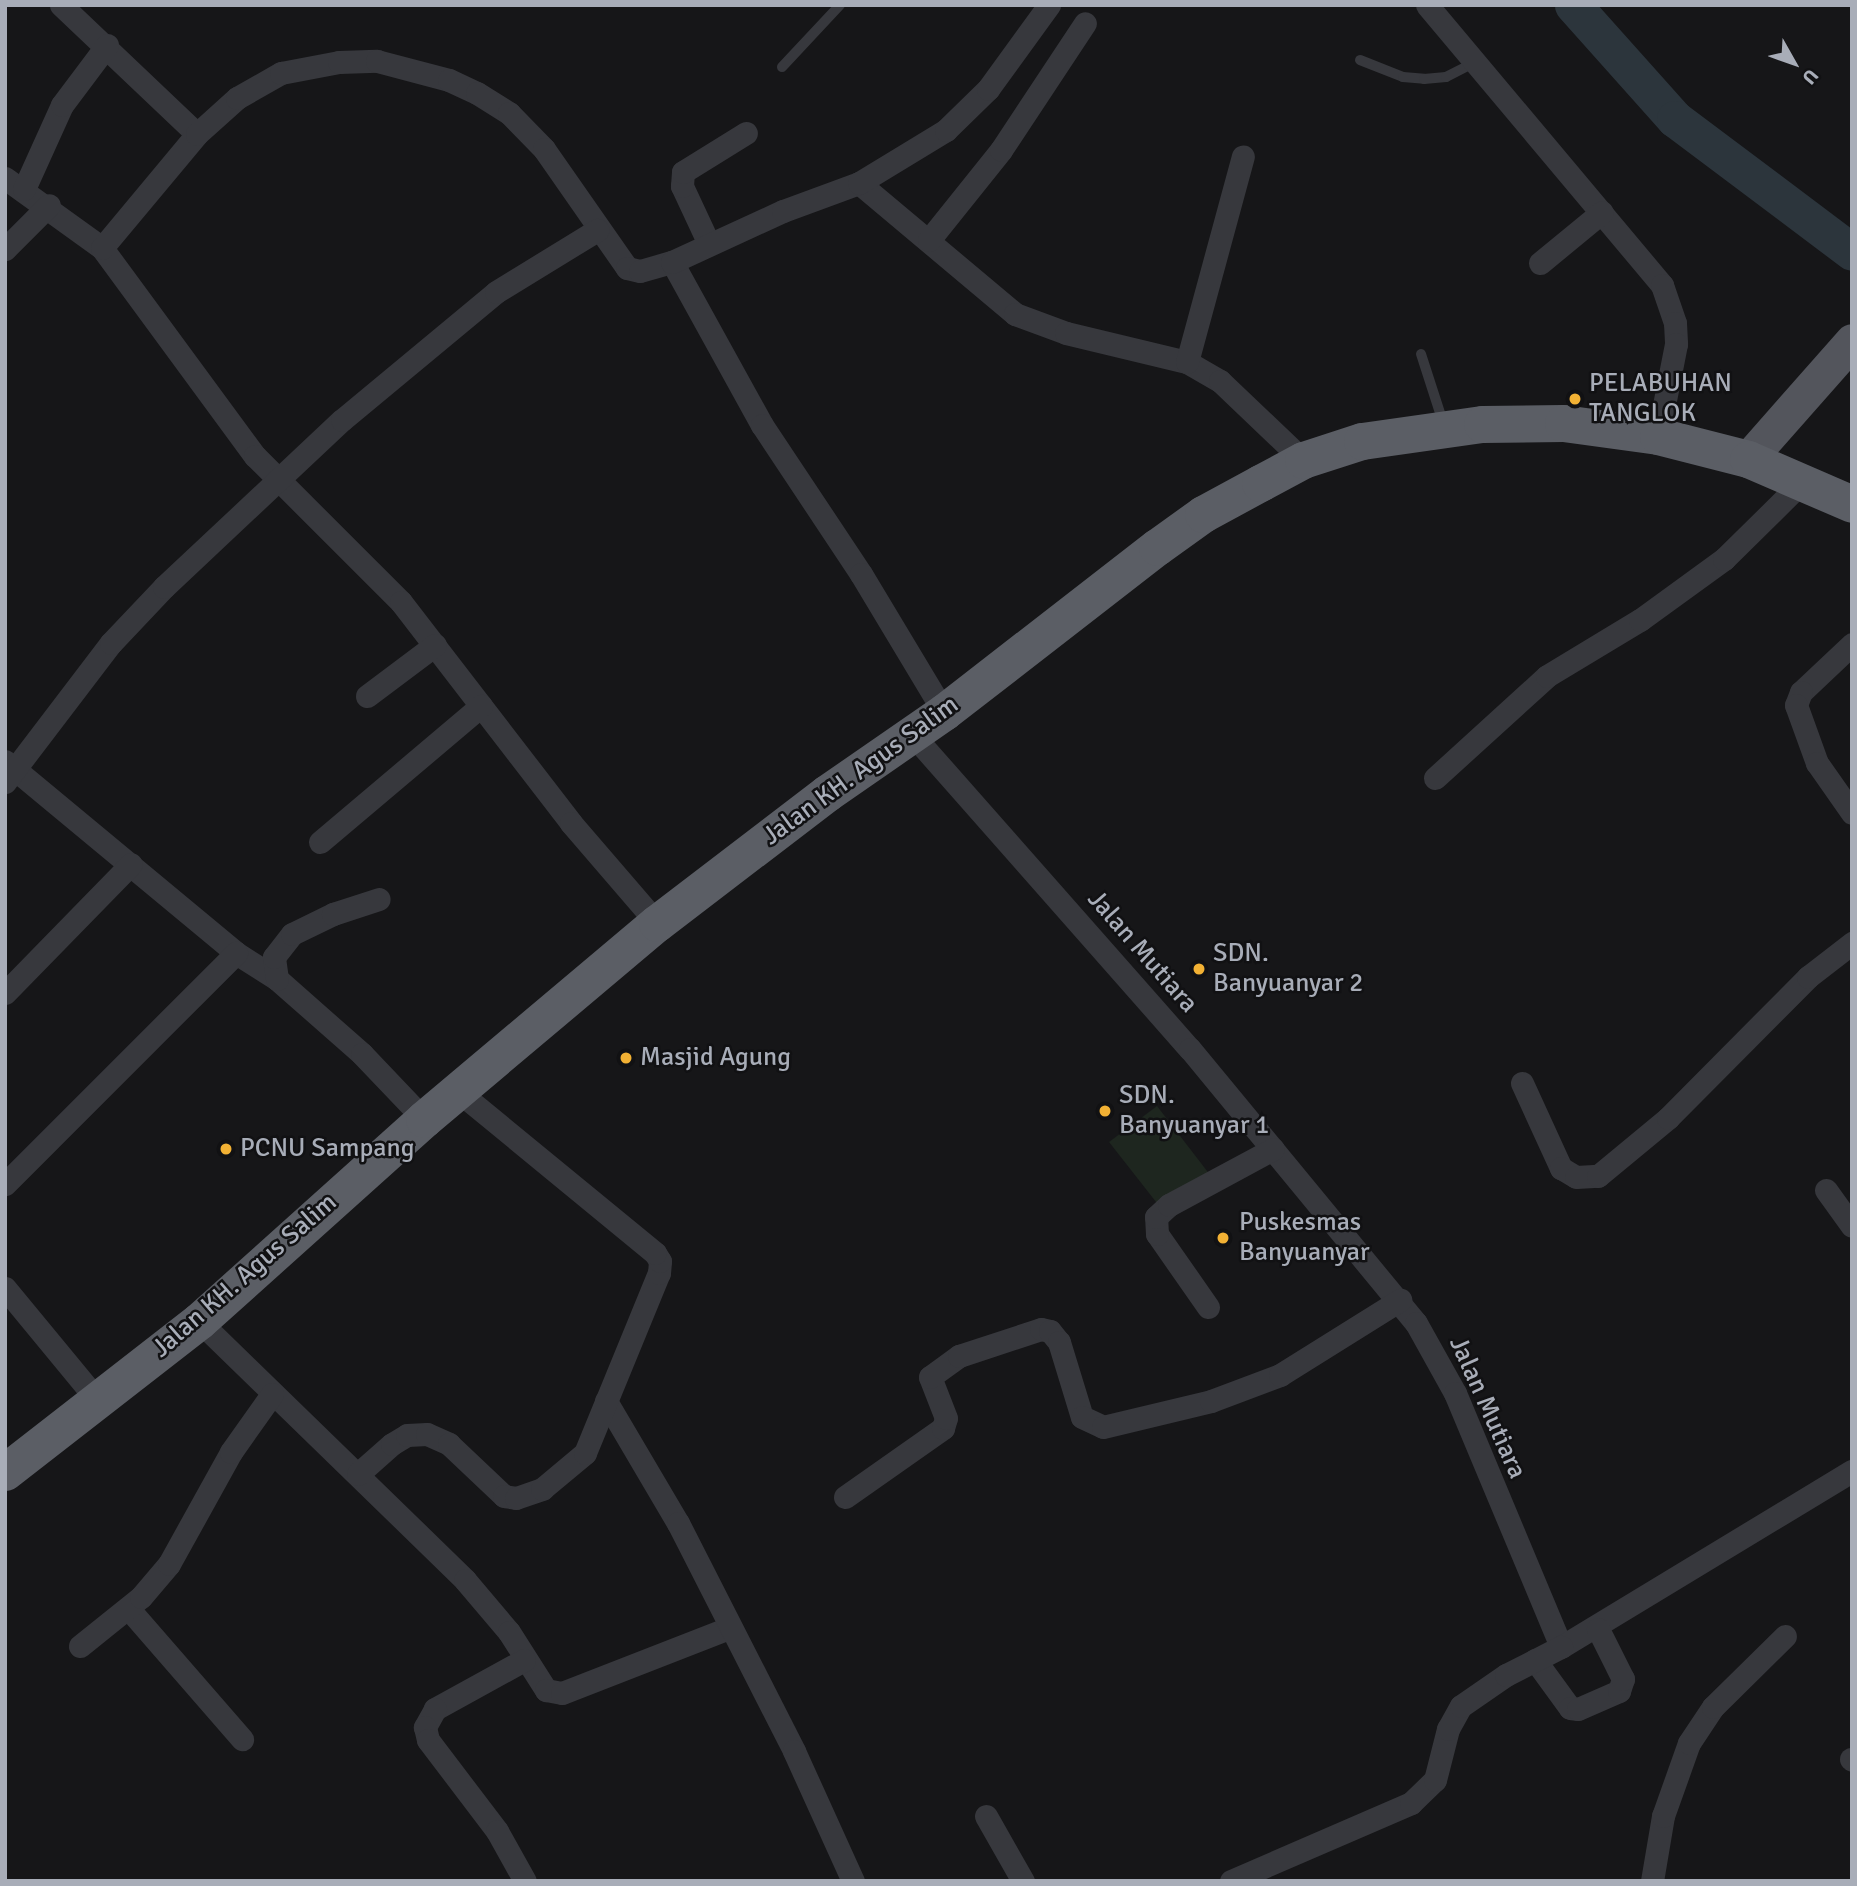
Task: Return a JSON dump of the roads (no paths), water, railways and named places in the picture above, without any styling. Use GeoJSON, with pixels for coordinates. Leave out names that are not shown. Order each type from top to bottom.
{"type":"FeatureCollection","features":[{"type":"Feature","properties":{"kind":"highway","name":"Jalan KH. Agus Salim"},"geometry":{"type":"LineString","coordinates":[[5,1472],[199,1321],[424,1119],[657,923],[944,712],[1203,514],[1303,460],[1362,441],[1445,428],[1563,423],[1658,436],[1748,459],[1804,480],[1852,503]]}},
{"type":"Feature","properties":{"kind":"main road"},"geometry":{"type":"LineString","coordinates":[[1748,459],[1851,341]]}},
{"type":"Feature","properties":{"kind":"street"},"geometry":{"type":"LineString","coordinates":[[61,5],[107,45],[197,134]]}},
{"type":"Feature","properties":{"kind":"street"},"geometry":{"type":"LineString","coordinates":[[102,248],[197,134],[237,98],[281,73],[339,62],[377,61],[416,70],[477,93],[509,113],[544,149],[597,230],[632,270],[672,262],[709,244],[859,183],[946,130],[969,110],[1049,5]]}},
{"type":"Feature","properties":{"kind":"street"},"geometry":{"type":"LineString","coordinates":[[1427,5],[1477,61],[1662,285],[1675,323],[1672,376],[1658,436]]}},
{"type":"Feature","properties":{"kind":"street"},"geometry":{"type":"LineString","coordinates":[[929,240],[1001,150],[1084,23]]}},
{"type":"Feature","properties":{"kind":"street"},"geometry":{"type":"LineString","coordinates":[[107,45],[62,105],[15,183],[49,205],[102,248],[197,381],[277,480],[401,602],[571,823],[657,923]]}},
{"type":"Feature","properties":{"kind":"street"},"geometry":{"type":"LineString","coordinates":[[709,244],[682,186],[682,173],[746,133]]}},
{"type":"Feature","properties":{"kind":"street"},"geometry":{"type":"LineString","coordinates":[[1187,362],[1242,156]]}},
{"type":"Feature","properties":{"kind":"street"},"geometry":{"type":"LineString","coordinates":[[859,183],[1014,314],[1066,333],[1187,362],[1220,382],[1303,460]]}},
{"type":"Feature","properties":{"kind":"street"},"geometry":{"type":"LineString","coordinates":[[5,249],[49,205]]}},
{"type":"Feature","properties":{"kind":"street"},"geometry":{"type":"LineString","coordinates":[[1539,263],[1602,212]]}},
{"type":"Feature","properties":{"kind":"street"},"geometry":{"type":"LineString","coordinates":[[424,1119],[362,1054],[277,979],[236,953],[131,864],[9,771],[111,643],[164,587],[342,420],[496,292],[597,230]]}},
{"type":"Feature","properties":{"kind":"street"},"geometry":{"type":"LineString","coordinates":[[672,262],[762,425],[861,574],[944,712]]}},
{"type":"Feature","properties":{"kind":"street"},"geometry":{"type":"LineString","coordinates":[[1435,778],[1547,676],[1640,620],[1724,559],[1804,480]]}},
{"type":"Feature","properties":{"kind":"street"},"geometry":{"type":"LineString","coordinates":[[1852,644],[1801,692],[1796,705],[1817,764],[1852,813]]}},
{"type":"Feature","properties":{"kind":"street"},"geometry":{"type":"LineString","coordinates":[[367,696],[435,645]]}},
{"type":"Feature","properties":{"kind":"street"},"geometry":{"type":"LineString","coordinates":[[320,842],[481,706]]}},
{"type":"Feature","properties":{"kind":"street","name":"Jalan Mutiara"},"geometry":{"type":"LineString","coordinates":[[912,734],[1273,1149],[1399,1300],[1455,1393],[1561,1647]]}},
{"type":"Feature","properties":{"kind":"street"},"geometry":{"type":"LineString","coordinates":[[5,993],[131,864]]}},
{"type":"Feature","properties":{"kind":"street"},"geometry":{"type":"LineString","coordinates":[[277,979],[274,957],[292,934],[333,914],[379,899]]}},
{"type":"Feature","properties":{"kind":"street"},"geometry":{"type":"LineString","coordinates":[[1522,1083],[1561,1168],[1576,1177],[1598,1176],[1668,1118],[1808,977],[1852,943]]}},
{"type":"Feature","properties":{"kind":"street"},"geometry":{"type":"LineString","coordinates":[[5,1184],[236,953]]}},
{"type":"Feature","properties":{"kind":"street"},"geometry":{"type":"LineString","coordinates":[[358,1474],[400,1439],[427,1434],[450,1444],[497,1492],[510,1497],[529,1495],[585,1453],[652,1293],[660,1261],[458,1091]]}},
{"type":"Feature","properties":{"kind":"street"},"geometry":{"type":"LineString","coordinates":[[1208,1307],[1157,1234],[1156,1217],[1169,1205],[1273,1149]]}},
{"type":"Feature","properties":{"kind":"street"},"geometry":{"type":"LineString","coordinates":[[1826,1190],[1852,1226]]}},
{"type":"Feature","properties":{"kind":"street"},"geometry":{"type":"LineString","coordinates":[[5,1288],[98,1401]]}},
{"type":"Feature","properties":{"kind":"street"},"geometry":{"type":"LineString","coordinates":[[845,1497],[943,1428],[946,1418],[930,1377],[959,1356],[1041,1329],[1050,1331],[1059,1342],[1082,1417],[1103,1427],[1211,1401],[1280,1375],[1399,1300]]}},
{"type":"Feature","properties":{"kind":"street"},"geometry":{"type":"LineString","coordinates":[[199,1321],[465,1580],[509,1632],[524,1660],[546,1690],[562,1693],[729,1628]]}},
{"type":"Feature","properties":{"kind":"street"},"geometry":{"type":"LineString","coordinates":[[80,1646],[128,1608],[169,1564],[231,1452],[272,1394]]}},
{"type":"Feature","properties":{"kind":"street"},"geometry":{"type":"LineString","coordinates":[[606,1401],[678,1522],[729,1628],[794,1751],[853,1881]]}},
{"type":"Feature","properties":{"kind":"street"},"geometry":{"type":"LineString","coordinates":[[1231,1881],[1412,1804],[1435,1780],[1448,1729],[1461,1706],[1535,1660],[1598,1629],[1852,1471]]}},
{"type":"Feature","properties":{"kind":"street"},"geometry":{"type":"LineString","coordinates":[[128,1608],[242,1739]]}},
{"type":"Feature","properties":{"kind":"street"},"geometry":{"type":"LineString","coordinates":[[1535,1660],[1570,1707],[1578,1709],[1619,1691],[1623,1679],[1598,1629]]}},
{"type":"Feature","properties":{"kind":"street"},"geometry":{"type":"LineString","coordinates":[[1652,1881],[1662,1816],[1689,1742],[1713,1707],[1785,1636]]}},
{"type":"Feature","properties":{"kind":"street"},"geometry":{"type":"LineString","coordinates":[[524,1660],[435,1709],[425,1727],[428,1740],[497,1831],[525,1881]]}},
{"type":"Feature","properties":{"kind":"street"},"geometry":{"type":"LineString","coordinates":[[986,1816],[1023,1881]]}},
{"type":"Feature","properties":{"kind":"lane"},"geometry":{"type":"LineString","coordinates":[[782,67],[840,5]]}},
{"type":"Feature","properties":{"kind":"lane"},"geometry":{"type":"LineString","coordinates":[[1360,60],[1403,77],[1424,79],[1446,77],[1477,61]]}},
{"type":"Feature","properties":{"kind":"lane"},"geometry":{"type":"LineString","coordinates":[[1421,354],[1445,428]]}},
{"type":"Feature","properties":{"kind":"waterway"},"geometry":{"type":"LineString","coordinates":[[1573,5],[1675,119],[1852,252]]}},
{"type":"Feature","properties":{"kind":"place","name":"PELABUHAN TANGLOK"},"geometry":{"type":"Point","coordinates":[1575,399]}},
{"type":"Feature","properties":{"kind":"place","name":"SDN. Banyuanyar 2"},"geometry":{"type":"Point","coordinates":[1199,969]}},
{"type":"Feature","properties":{"kind":"place","name":"Masjid Agung"},"geometry":{"type":"Point","coordinates":[626,1058]}},
{"type":"Feature","properties":{"kind":"place","name":"SDN. Banyuanyar 1"},"geometry":{"type":"Point","coordinates":[1105,1111]}},
{"type":"Feature","properties":{"kind":"place","name":"PCNU Sampang"},"geometry":{"type":"Point","coordinates":[226,1149]}},
{"type":"Feature","properties":{"kind":"place","name":"Puskesmas Banyuanyar"},"geometry":{"type":"Point","coordinates":[1223,1238]}}]}
